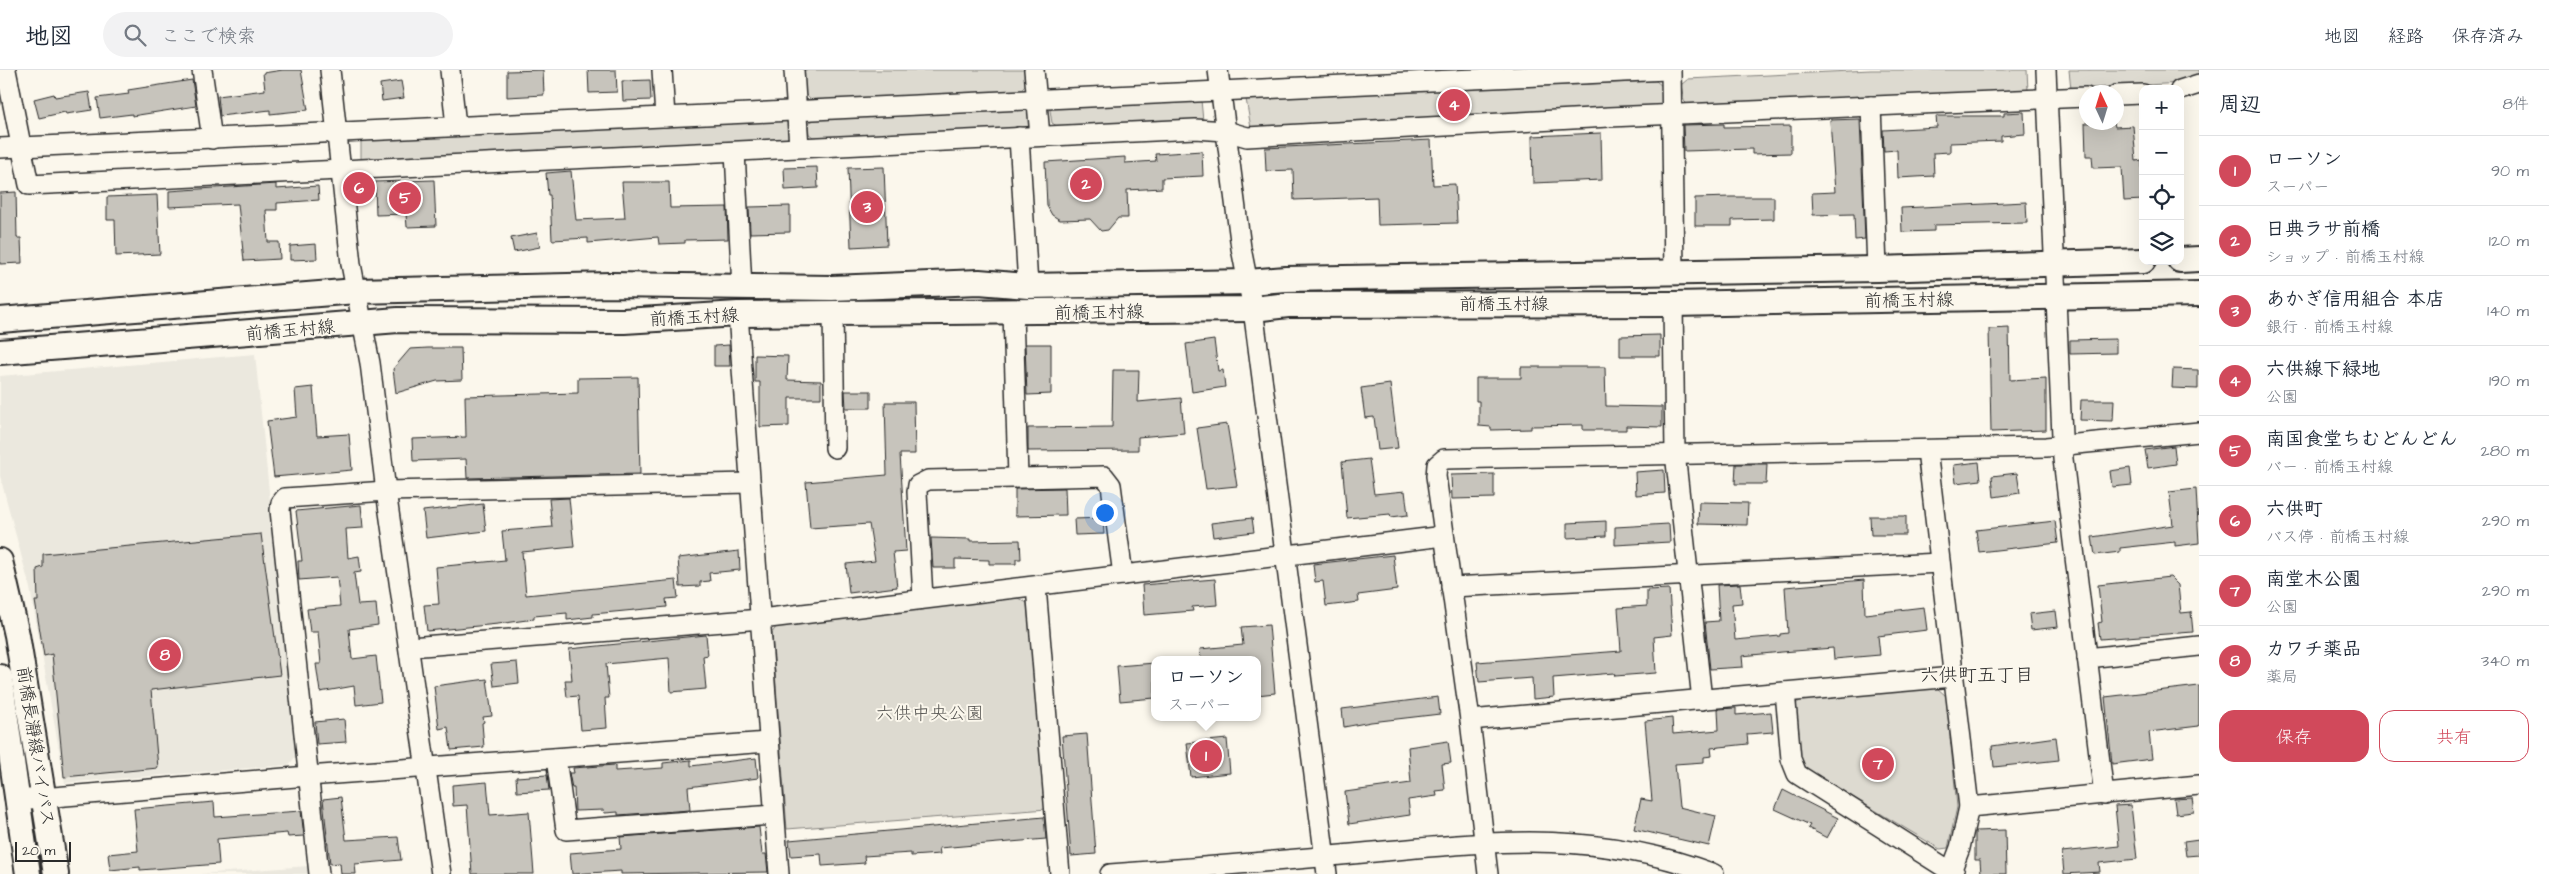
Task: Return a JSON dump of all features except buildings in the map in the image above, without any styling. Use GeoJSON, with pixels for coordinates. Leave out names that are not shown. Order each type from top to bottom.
{"type":"FeatureCollection","features":[{"type":"Feature","properties":{"kind":"main road"},"geometry":{"type":"LineString","coordinates":[[2184,260],[2199,259]]}},
{"type":"Feature","properties":{"kind":"main road","name":"前橋玉村線"},"geometry":{"type":"LineString","coordinates":[[0,320],[356,291],[611,285],[832,288],[979,282],[1028,286],[1674,271],[1877,269],[2139,261]]}},
{"type":"Feature","properties":{"kind":"main road","name":"前橋玉村線"},"geometry":{"type":"LineString","coordinates":[[0,352],[229,335],[363,322],[624,321],[738,314],[1253,310],[1288,305],[1673,304],[2199,294]]}},
{"type":"Feature","properties":{"kind":"main road","name":"前橋長瀞線バイパス"},"geometry":{"type":"LineString","coordinates":[[0,561],[17,634],[56,874]]}},
{"type":"Feature","properties":{"kind":"main road","name":"前橋長瀞線バイパス"},"geometry":{"type":"LineString","coordinates":[[0,677],[5,747],[17,800],[28,874]]}},
{"type":"Feature","properties":{"kind":"street"},"geometry":{"type":"LineString","coordinates":[[6,70],[29,185],[1195,129],[1226,131],[1247,137],[1673,115],[2079,97]]}},
{"type":"Feature","properties":{"kind":"street"},"geometry":{"type":"LineString","coordinates":[[202,70],[212,139]]}},
{"type":"Feature","properties":{"kind":"street"},"geometry":{"type":"LineString","coordinates":[[330,70],[339,134],[351,258],[363,322],[441,874]]}},
{"type":"Feature","properties":{"kind":"street"},"geometry":{"type":"LineString","coordinates":[[450,70],[456,126]]}},
{"type":"Feature","properties":{"kind":"street"},"geometry":{"type":"LineString","coordinates":[[662,70],[665,116]]}},
{"type":"Feature","properties":{"kind":"street"},"geometry":{"type":"LineString","coordinates":[[794,70],[798,147]]}},
{"type":"Feature","properties":{"kind":"street"},"geometry":{"type":"LineString","coordinates":[[1034,70],[1040,136]]}},
{"type":"Feature","properties":{"kind":"street"},"geometry":{"type":"LineString","coordinates":[[1218,70],[1241,248],[1253,310],[1326,865]]}},
{"type":"Feature","properties":{"kind":"street"},"geometry":{"type":"LineString","coordinates":[[0,148],[339,134],[456,126],[1221,91],[1388,76],[1667,70]]}},
{"type":"Feature","properties":{"kind":"street"},"geometry":{"type":"LineString","coordinates":[[1671,70],[1674,271]]}},
{"type":"Feature","properties":{"kind":"street"},"geometry":{"type":"LineString","coordinates":[[2046,70],[2056,264],[2062,447],[2104,795]]}},
{"type":"Feature","properties":{"kind":"street"},"geometry":{"type":"LineString","coordinates":[[2184,89],[2199,84]]}},
{"type":"Feature","properties":{"kind":"street"},"geometry":{"type":"LineString","coordinates":[[2124,95],[2139,94]]}},
{"type":"Feature","properties":{"kind":"street"},"geometry":{"type":"LineString","coordinates":[[1871,106],[1877,269]]}},
{"type":"Feature","properties":{"kind":"street"},"geometry":{"type":"LineString","coordinates":[[1019,137],[1028,286]]}},
{"type":"Feature","properties":{"kind":"street"},"geometry":{"type":"LineString","coordinates":[[735,152],[742,288]]}},
{"type":"Feature","properties":{"kind":"street"},"geometry":{"type":"LineString","coordinates":[[1673,304],[1675,453],[1702,700]]}},
{"type":"Feature","properties":{"kind":"street"},"geometry":{"type":"LineString","coordinates":[[833,313],[835,448]]}},
{"type":"Feature","properties":{"kind":"street"},"geometry":{"type":"LineString","coordinates":[[1013,313],[1018,477]]}},
{"type":"Feature","properties":{"kind":"street"},"geometry":{"type":"LineString","coordinates":[[738,314],[779,874]]}},
{"type":"Feature","properties":{"kind":"street"},"geometry":{"type":"LineString","coordinates":[[1488,874],[1470,720],[1436,476],[1437,465],[1444,459],[1675,453],[2062,447],[2199,432]]}},
{"type":"Feature","properties":{"kind":"street"},"geometry":{"type":"LineString","coordinates":[[1785,692],[1791,759],[1797,774],[1952,873],[1960,848],[1969,807],[1927,450]]}},
{"type":"Feature","properties":{"kind":"street"},"geometry":{"type":"LineString","coordinates":[[923,598],[918,485],[928,480],[1099,475],[1109,480],[1123,575]]}},
{"type":"Feature","properties":{"kind":"street"},"geometry":{"type":"LineString","coordinates":[[319,874],[281,502],[291,496],[386,490],[750,483]]}},
{"type":"Feature","properties":{"kind":"street"},"geometry":{"type":"LineString","coordinates":[[410,647],[761,619],[1444,536]]}},
{"type":"Feature","properties":{"kind":"street"},"geometry":{"type":"LineString","coordinates":[[1451,587],[1940,563]]}},
{"type":"Feature","properties":{"kind":"street"},"geometry":{"type":"LineString","coordinates":[[1036,587],[1060,874]]}},
{"type":"Feature","properties":{"kind":"street"},"geometry":{"type":"LineString","coordinates":[[2087,658],[2199,646]]}},
{"type":"Feature","properties":{"kind":"street"},"geometry":{"type":"LineString","coordinates":[[1470,720],[1953,678]]}},
{"type":"Feature","properties":{"kind":"street"},"geometry":{"type":"LineString","coordinates":[[17,800],[308,776],[768,742]]}},
{"type":"Feature","properties":{"kind":"street"},"geometry":{"type":"LineString","coordinates":[[556,758],[566,830],[774,815]]}},
{"type":"Feature","properties":{"kind":"street"},"geometry":{"type":"LineString","coordinates":[[1969,807],[2199,785]]}},
{"type":"Feature","properties":{"kind":"street"},"geometry":{"type":"LineString","coordinates":[[1110,874],[1326,865],[1484,843],[1547,841],[1599,845],[1652,855],[1714,874]]}},
{"type":"Feature","properties":{"kind":"shaded area"},"geometry":{"type":"Polygon","coordinates":[[[255,354],[296,756],[289,765],[65,783],[30,588],[0,476],[0,376],[255,354]]]}},
{"type":"Feature","properties":{"kind":"shaded area"},"geometry":{"type":"Polygon","coordinates":[[[308,866],[309,874],[200,874],[308,866]]]}},
{"type":"Feature","properties":{"kind":"green space"},"geometry":{"type":"Polygon","coordinates":[[[804,70],[1025,70],[1027,83],[1020,92],[812,101],[805,94],[804,70]]]}},
{"type":"Feature","properties":{"kind":"green space"},"geometry":{"type":"Polygon","coordinates":[[[1871,70],[2027,70],[2028,91],[1691,108],[1684,101],[1681,85],[1688,79],[1871,70]]]}},
{"type":"Feature","properties":{"kind":"green space"},"geometry":{"type":"Polygon","coordinates":[[[2069,70],[2199,70],[2199,77],[2182,83],[2124,86],[2079,85],[2079,89],[2071,89],[2069,70]]]}},
{"type":"Feature","properties":{"kind":"green space"},"geometry":{"type":"Polygon","coordinates":[[[1656,81],[1662,86],[1664,102],[1658,108],[1251,128],[1246,99],[1656,81]]]}},
{"type":"Feature","properties":{"kind":"green space"},"geometry":{"type":"Polygon","coordinates":[[[1201,100],[1203,121],[1060,128],[1052,123],[1050,110],[1056,106],[1201,100]]]}},
{"type":"Feature","properties":{"kind":"green space"},"geometry":{"type":"Polygon","coordinates":[[[1032,110],[1032,125],[1024,130],[816,139],[809,134],[808,123],[814,120],[1032,110]]]}},
{"type":"Feature","properties":{"kind":"green space"},"geometry":{"type":"Polygon","coordinates":[[[785,120],[789,122],[791,135],[787,139],[361,160],[361,139],[785,120]]]}},
{"type":"Feature","properties":{"kind":"green space","name":"六供中央公園"},"geometry":{"type":"Polygon","coordinates":[[[1018,598],[1027,603],[1047,809],[787,829],[772,633],[778,624],[1018,598]]]}},
{"type":"Feature","properties":{"kind":"green space"},"geometry":{"type":"Polygon","coordinates":[[[1937,688],[1946,696],[1957,807],[1948,848],[1940,849],[1806,769],[1800,759],[1795,705],[1802,699],[1937,688]]]}},
{"type":"Feature","properties":{"kind":"place","name":"六供線下緑地"},"geometry":{"type":"Point","coordinates":[1454,105]}},
{"type":"Feature","properties":{"kind":"place","name":"日典ラサ前橋"},"geometry":{"type":"Point","coordinates":[1086,184]}},
{"type":"Feature","properties":{"kind":"place","name":"六供町"},"geometry":{"type":"Point","coordinates":[359,188]}},
{"type":"Feature","properties":{"kind":"place","name":"南国食堂ちむどんどん"},"geometry":{"type":"Point","coordinates":[405,198]}},
{"type":"Feature","properties":{"kind":"place","name":"あかぎ信用組合 本店"},"geometry":{"type":"Point","coordinates":[867,207]}},
{"type":"Feature","properties":{"kind":"place","name":"カワチ薬品"},"geometry":{"type":"Point","coordinates":[165,655]}},
{"type":"Feature","properties":{"kind":"place","name":"ローソン"},"geometry":{"type":"Point","coordinates":[1206,756]}},
{"type":"Feature","properties":{"kind":"place","name":"南堂木公園"},"geometry":{"type":"Point","coordinates":[1878,764]}},
{"type":"Feature","properties":{"kind":"district","name":"六供町五丁目"},"geometry":{"type":"Point","coordinates":[1977,674]}}]}
